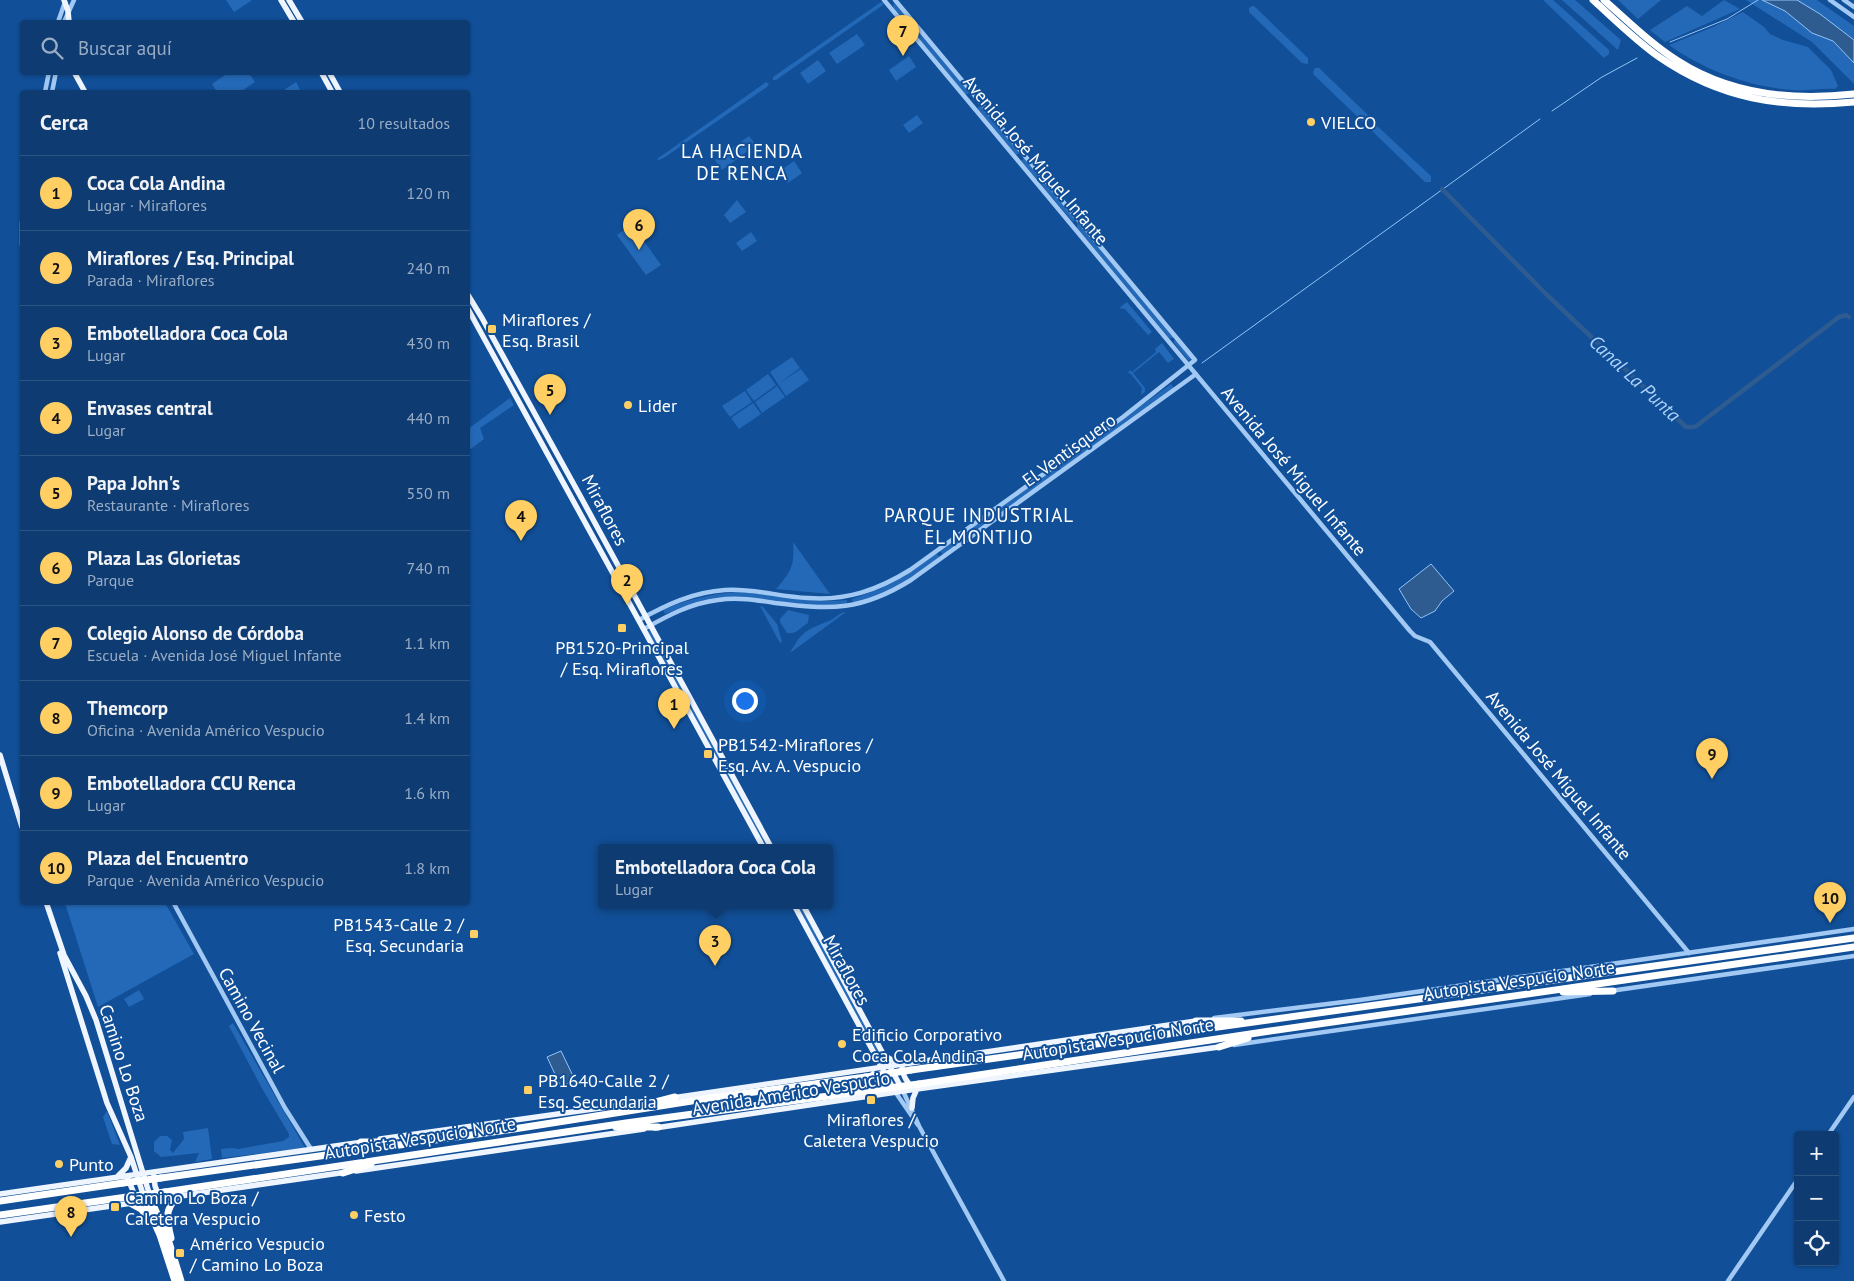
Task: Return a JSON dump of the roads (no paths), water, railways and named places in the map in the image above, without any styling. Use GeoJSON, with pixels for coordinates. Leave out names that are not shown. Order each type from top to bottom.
{"type":"FeatureCollection","features":[{"type":"Feature","properties":{"kind":"highway"},"geometry":{"type":"LineString","coordinates":[[1592,0],[1658,56],[1682,72],[1711,86],[1747,98],[1777,103],[1808,105],[1854,102]]}},
{"type":"Feature","properties":{"kind":"highway"},"geometry":{"type":"LineString","coordinates":[[1604,0],[1671,56],[1714,80],[1752,92],[1778,96],[1813,97],[1852,94]]}},
{"type":"Feature","properties":{"kind":"highway","name":"Autopista Vespucio Norte"},"geometry":{"type":"LineString","coordinates":[[0,1201],[124,1180],[161,1178],[598,1117],[866,1073],[911,1070],[1854,938]]}},
{"type":"Feature","properties":{"kind":"highway","name":"Autopista Vespucio Norte"},"geometry":{"type":"LineString","coordinates":[[0,1215],[163,1195],[601,1126],[874,1090],[918,1086],[1270,1031],[1854,946]]}},
{"type":"Feature","properties":{"kind":"highway"},"geometry":{"type":"LineString","coordinates":[[1550,991],[1613,991]]}},
{"type":"Feature","properties":{"kind":"highway"},"geometry":{"type":"LineString","coordinates":[[1196,1021],[1268,1021]]}},
{"type":"Feature","properties":{"kind":"highway"},"geometry":{"type":"LineString","coordinates":[[1220,1047],[1270,1031]]}},
{"type":"Feature","properties":{"kind":"highway"},"geometry":{"type":"LineString","coordinates":[[598,1117],[676,1097]]}},
{"type":"Feature","properties":{"kind":"highway"},"geometry":{"type":"LineString","coordinates":[[601,1126],[658,1127]]}},
{"type":"Feature","properties":{"kind":"highway"},"geometry":{"type":"LineString","coordinates":[[361,1142],[420,1142]]}},
{"type":"Feature","properties":{"kind":"highway"},"geometry":{"type":"LineString","coordinates":[[343,1173],[396,1157]]}},
{"type":"Feature","properties":{"kind":"highway"},"geometry":{"type":"LineString","coordinates":[[171,1250],[172,1242],[167,1214],[171,1204],[177,1197]]}},
{"type":"Feature","properties":{"kind":"highway"},"geometry":{"type":"LineString","coordinates":[[129,1200],[144,1212],[158,1230]]}},
{"type":"Feature","properties":{"kind":"highway"},"geometry":{"type":"LineString","coordinates":[[148,1201],[175,1281]]}},
{"type":"Feature","properties":{"kind":"highway"},"geometry":{"type":"LineString","coordinates":[[148,1201],[171,1250],[181,1281]]}},
{"type":"Feature","properties":{"kind":"main road"},"geometry":{"type":"LineString","coordinates":[[281,0],[293,20]]}},
{"type":"Feature","properties":{"kind":"main road"},"geometry":{"type":"LineString","coordinates":[[289,0],[301,20]]}},
{"type":"Feature","properties":{"kind":"main road"},"geometry":{"type":"LineString","coordinates":[[65,1],[69,20]]}},
{"type":"Feature","properties":{"kind":"main road"},"geometry":{"type":"LineString","coordinates":[[76,75],[84,90]]}},
{"type":"Feature","properties":{"kind":"main road"},"geometry":{"type":"LineString","coordinates":[[323,75],[331,90]]}},
{"type":"Feature","properties":{"kind":"main road"},"geometry":{"type":"LineString","coordinates":[[332,75],[339,90]]}},
{"type":"Feature","properties":{"kind":"main road","name":"Miraflores"},"geometry":{"type":"LineString","coordinates":[[470,298],[583,500],[642,619],[644,629],[761,844]]}},
{"type":"Feature","properties":{"kind":"main road","name":"Miraflores"},"geometry":{"type":"LineString","coordinates":[[470,313],[575,505],[642,619],[650,626],[769,844]]}},
{"type":"Feature","properties":{"kind":"main road"},"geometry":{"type":"LineString","coordinates":[[475,322],[482,318]]}},
{"type":"Feature","properties":{"kind":"main road"},"geometry":{"type":"LineString","coordinates":[[575,505],[583,500]]}},
{"type":"Feature","properties":{"kind":"main road"},"geometry":{"type":"LineString","coordinates":[[685,705],[686,702],[691,700]]}},
{"type":"Feature","properties":{"kind":"main road"},"geometry":{"type":"LineString","coordinates":[[0,755],[20,820]]}},
{"type":"Feature","properties":{"kind":"main road","name":"Camino Lo Boza"},"geometry":{"type":"LineString","coordinates":[[47,905],[107,1103],[148,1201]]}},
{"type":"Feature","properties":{"kind":"main road","name":"Miraflores"},"geometry":{"type":"LineString","coordinates":[[796,909],[896,1093]]}},
{"type":"Feature","properties":{"kind":"main road","name":"Miraflores"},"geometry":{"type":"LineString","coordinates":[[805,909],[903,1091]]}},
{"type":"Feature","properties":{"kind":"main road","name":"Camino Lo Boza"},"geometry":{"type":"LineString","coordinates":[[57,939],[93,1012],[144,1173],[148,1201]]}},
{"type":"Feature","properties":{"kind":"main road","name":"Avenida Américo Vespucio"},"geometry":{"type":"LineString","coordinates":[[0,1194],[117,1177],[124,1180],[137,1174],[676,1097],[866,1073],[889,1066],[1196,1021]]}},
{"type":"Feature","properties":{"kind":"main road","name":"Avenida Américo Vespucio"},"geometry":{"type":"LineString","coordinates":[[0,1222],[129,1200],[148,1201],[163,1195],[177,1197],[896,1093],[918,1086],[1220,1047]]}},
{"type":"Feature","properties":{"kind":"main road"},"geometry":{"type":"LineString","coordinates":[[874,1053],[873,1062],[866,1073],[877,1077],[882,1087],[882,1095]]}},
{"type":"Feature","properties":{"kind":"main road"},"geometry":{"type":"LineString","coordinates":[[882,1054],[902,1064],[903,1073],[908,1083],[918,1086],[912,1098],[912,1108]]}},
{"type":"Feature","properties":{"kind":"main road"},"geometry":{"type":"LineString","coordinates":[[96,1068],[102,1062],[110,1065]]}},
{"type":"Feature","properties":{"kind":"main road"},"geometry":{"type":"LineString","coordinates":[[117,1177],[126,1168],[131,1158]]}},
{"type":"Feature","properties":{"kind":"main road"},"geometry":{"type":"LineString","coordinates":[[155,1172],[155,1186],[163,1195]]}},
{"type":"Feature","properties":{"kind":"main road"},"geometry":{"type":"LineString","coordinates":[[124,1180],[130,1182],[133,1191],[129,1200]]}},
{"type":"Feature","properties":{"kind":"street"},"geometry":{"type":"LineString","coordinates":[[65,20],[74,0]]}},
{"type":"Feature","properties":{"kind":"street","name":"Avenida José Miguel Infante"},"geometry":{"type":"LineString","coordinates":[[884,0],[1410,631],[1415,636],[1430,642],[1688,953]]}},
{"type":"Feature","properties":{"kind":"street","name":"Avenida José Miguel Infante"},"geometry":{"type":"LineString","coordinates":[[895,0],[1195,360]]}},
{"type":"Feature","properties":{"kind":"street"},"geometry":{"type":"LineString","coordinates":[[1830,0],[1854,17]]}},
{"type":"Feature","properties":{"kind":"street"},"geometry":{"type":"LineString","coordinates":[[1844,0],[1854,6]]}},
{"type":"Feature","properties":{"kind":"street"},"geometry":{"type":"LineString","coordinates":[[59,20],[65,1]]}},
{"type":"Feature","properties":{"kind":"street"},"geometry":{"type":"LineString","coordinates":[[45,90],[48,75]]}},
{"type":"Feature","properties":{"kind":"street"},"geometry":{"type":"LineString","coordinates":[[52,90],[55,75]]}},
{"type":"Feature","properties":{"kind":"street"},"geometry":{"type":"LineString","coordinates":[[1018,160],[1020,156],[1024,155]]}},
{"type":"Feature","properties":{"kind":"street"},"geometry":{"type":"LineString","coordinates":[[1169,342],[1176,336]]}},
{"type":"Feature","properties":{"kind":"street","name":"El Ventisquero"},"geometry":{"type":"LineString","coordinates":[[642,619],[658,609],[683,598],[724,590],[755,591],[809,598],[838,598],[874,590],[892,582],[1057,465],[1173,379],[1195,360]]}},
{"type":"Feature","properties":{"kind":"street","name":"El Ventisquero"},"geometry":{"type":"LineString","coordinates":[[644,629],[681,609],[702,602],[741,599],[822,608],[842,607],[859,604],[894,591],[1196,374]]}},
{"type":"Feature","properties":{"kind":"street"},"geometry":{"type":"LineString","coordinates":[[1173,379],[1179,387]]}},
{"type":"Feature","properties":{"kind":"street"},"geometry":{"type":"LineString","coordinates":[[1057,465],[1062,472]]}},
{"type":"Feature","properties":{"kind":"street"},"geometry":{"type":"LineString","coordinates":[[937,551],[942,558]]}},
{"type":"Feature","properties":{"kind":"street"},"geometry":{"type":"LineString","coordinates":[[658,609],[663,619]]}},
{"type":"Feature","properties":{"kind":"street","name":"Camino Vecinal"},"geometry":{"type":"LineString","coordinates":[[175,905],[285,1108],[311,1149]]}},
{"type":"Feature","properties":{"kind":"street","name":"Avenida Américo Vespucio"},"geometry":{"type":"LineString","coordinates":[[1196,1021],[1360,1000],[1854,929]]}},
{"type":"Feature","properties":{"kind":"street","name":"Avenida Américo Vespucio"},"geometry":{"type":"LineString","coordinates":[[1220,1047],[1854,956]]}},
{"type":"Feature","properties":{"kind":"street","name":"Miraflores"},"geometry":{"type":"LineString","coordinates":[[903,1091],[919,1126]]}},
{"type":"Feature","properties":{"kind":"street","name":"Miraflores"},"geometry":{"type":"LineString","coordinates":[[896,1093],[919,1126],[1004,1281]]}},
{"type":"Feature","properties":{"kind":"street"},"geometry":{"type":"LineString","coordinates":[[1831,1131],[1854,1097]]}},
{"type":"Feature","properties":{"kind":"street"},"geometry":{"type":"LineString","coordinates":[[1728,1281],[1794,1185]]}},
{"type":"Feature","properties":{"kind":"waterway"},"geometry":{"type":"LineString","coordinates":[[1670,42],[1727,19],[1758,0]]}},
{"type":"Feature","properties":{"kind":"waterway"},"geometry":{"type":"LineString","coordinates":[[1552,111],[1602,77],[1637,58]]}},
{"type":"Feature","properties":{"kind":"waterway"},"geometry":{"type":"LineString","coordinates":[[1202,363],[1540,119]]}},
{"type":"Feature","properties":{"kind":"waterway","name":"Canal La Punta"},"geometry":{"type":"LineString","coordinates":[[1442,189],[1546,294],[1686,427],[1695,427],[1839,317],[1846,315],[1849,317]]}},
{"type":"Feature","properties":{"kind":"place","name":"Colegio Alonso de Córdoba"},"geometry":{"type":"Point","coordinates":[903,56]}},
{"type":"Feature","properties":{"kind":"place","name":"VIELCO"},"geometry":{"type":"Point","coordinates":[1311,122]}},
{"type":"Feature","properties":{"kind":"place","name":"Plaza Las Glorietas"},"geometry":{"type":"Point","coordinates":[639,250]}},
{"type":"Feature","properties":{"kind":"place","name":"Miraflores / Esq. Brasil"},"geometry":{"type":"Point","coordinates":[492,329]}},
{"type":"Feature","properties":{"kind":"place","name":"Lider"},"geometry":{"type":"Point","coordinates":[628,405]}},
{"type":"Feature","properties":{"kind":"place","name":"Papa John's"},"geometry":{"type":"Point","coordinates":[550,415]}},
{"type":"Feature","properties":{"kind":"place","name":"Envases central"},"geometry":{"type":"Point","coordinates":[521,541]}},
{"type":"Feature","properties":{"kind":"place","name":"Miraflores / Esq. Principal"},"geometry":{"type":"Point","coordinates":[627,605]}},
{"type":"Feature","properties":{"kind":"place","name":"PB1520-Principal / Esq. Miraflores"},"geometry":{"type":"Point","coordinates":[622,628]}},
{"type":"Feature","properties":{"kind":"place","name":"Coca Cola Andina"},"geometry":{"type":"Point","coordinates":[674,729]}},
{"type":"Feature","properties":{"kind":"place","name":"PB1542-Miraflores / Esq. Av. A. Vespucio"},"geometry":{"type":"Point","coordinates":[708,754]}},
{"type":"Feature","properties":{"kind":"place","name":"Embotelladora CCU Renca"},"geometry":{"type":"Point","coordinates":[1712,779]}},
{"type":"Feature","properties":{"kind":"place","name":"Plaza del Encuentro"},"geometry":{"type":"Point","coordinates":[1830,923]}},
{"type":"Feature","properties":{"kind":"place","name":"PB1543-Calle 2 / Esq. Secundaria"},"geometry":{"type":"Point","coordinates":[474,934]}},
{"type":"Feature","properties":{"kind":"place","name":"Embotelladora Coca Cola"},"geometry":{"type":"Point","coordinates":[715,966]}},
{"type":"Feature","properties":{"kind":"place","name":"Edificio Corporativo Coca Cola Andina"},"geometry":{"type":"Point","coordinates":[842,1044]}},
{"type":"Feature","properties":{"kind":"place","name":"PB1640-Calle 2 / Esq. Secundaria"},"geometry":{"type":"Point","coordinates":[528,1090]}},
{"type":"Feature","properties":{"kind":"place","name":"Miraflores / Caletera Vespucio"},"geometry":{"type":"Point","coordinates":[871,1100]}},
{"type":"Feature","properties":{"kind":"place","name":"Punto"},"geometry":{"type":"Point","coordinates":[59,1164]}},
{"type":"Feature","properties":{"kind":"place","name":"Camino Lo Boza / Caletera Vespucio"},"geometry":{"type":"Point","coordinates":[115,1207]}},
{"type":"Feature","properties":{"kind":"place","name":"Festo"},"geometry":{"type":"Point","coordinates":[354,1215]}},
{"type":"Feature","properties":{"kind":"place","name":"Themcorp"},"geometry":{"type":"Point","coordinates":[71,1237]}},
{"type":"Feature","properties":{"kind":"place","name":"Américo Vespucio / Camino Lo Boza"},"geometry":{"type":"Point","coordinates":[180,1253]}},
{"type":"Feature","properties":{"kind":"district","name":"LA HACIENDA DE RENCA"},"geometry":{"type":"Point","coordinates":[742,162]}},
{"type":"Feature","properties":{"kind":"district","name":"PARQUE INDUSTRIAL EL MONTIJO"},"geometry":{"type":"Point","coordinates":[979,526]}}]}
